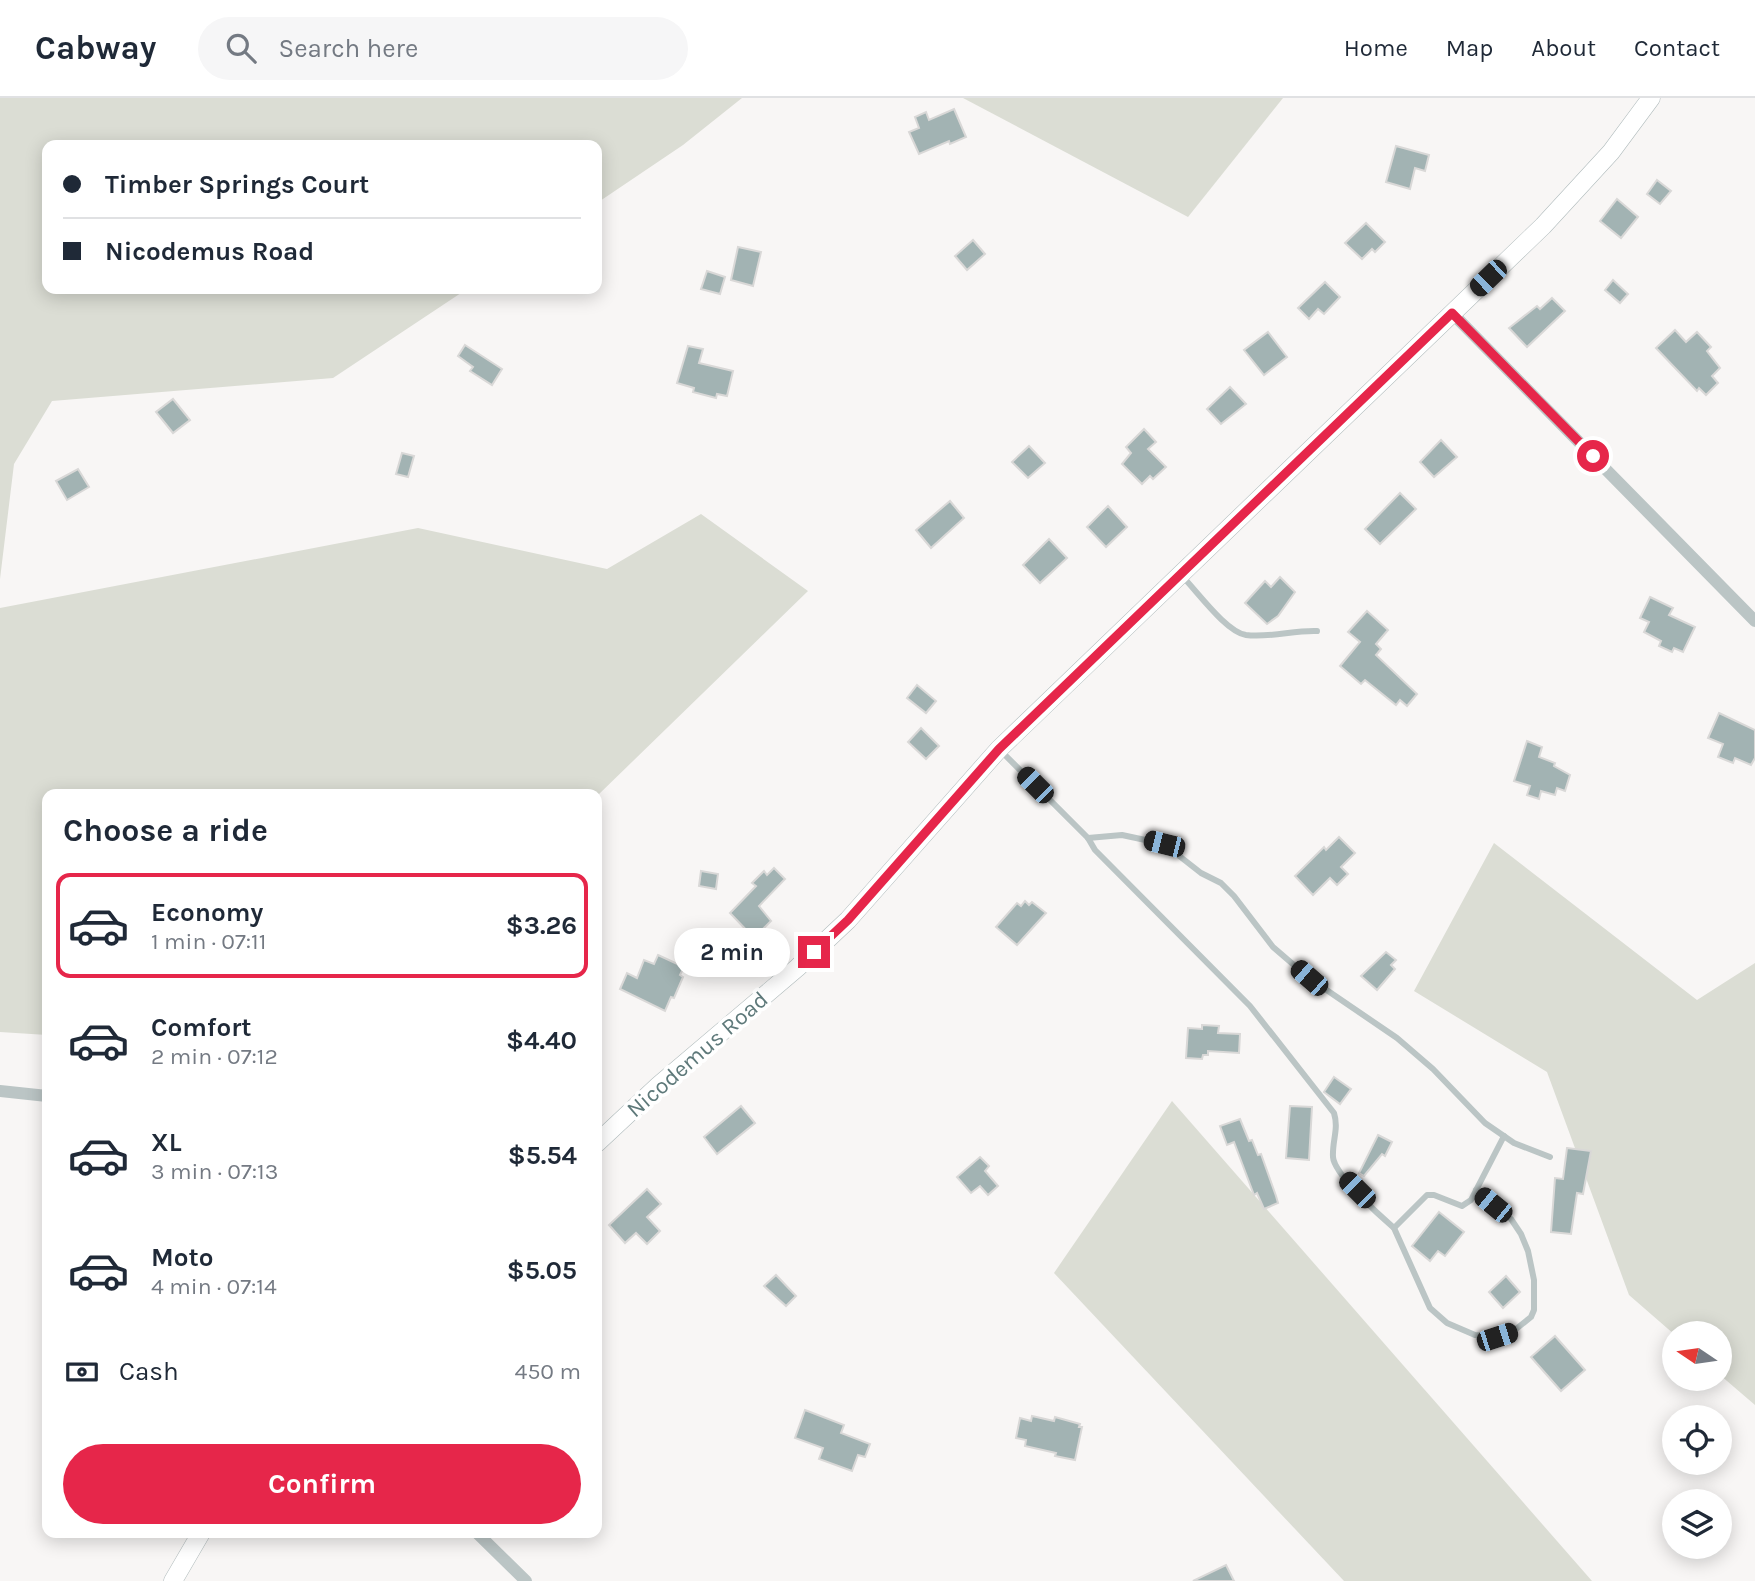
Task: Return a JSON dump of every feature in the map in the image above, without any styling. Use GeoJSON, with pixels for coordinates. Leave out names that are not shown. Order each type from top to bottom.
{"type":"FeatureCollection","features":[{"type":"Feature","properties":{"kind":"street","name":"Nicodemus Road"},"geometry":{"type":"LineString","coordinates":[[602,1138],[848,920],[999,749],[1543,226],[1611,152],[1651,98]]}},
{"type":"Feature","properties":{"kind":"street"},"geometry":{"type":"LineString","coordinates":[[1452,313],[1755,621]]}},
{"type":"Feature","properties":{"kind":"street"},"geometry":{"type":"LineString","coordinates":[[0,1091],[42,1095]]}},
{"type":"Feature","properties":{"kind":"street"},"geometry":{"type":"LineString","coordinates":[[173,1581],[198,1538]]}},
{"type":"Feature","properties":{"kind":"street"},"geometry":{"type":"LineString","coordinates":[[482,1538],[526,1581]]}},
{"type":"Feature","properties":{"kind":"lane"},"geometry":{"type":"LineString","coordinates":[[1181,575],[1232,630],[1244,635],[1317,631]]}},
{"type":"Feature","properties":{"kind":"lane"},"geometry":{"type":"LineString","coordinates":[[999,749],[1250,1006],[1334,1113],[1337,1124],[1332,1159],[1339,1172],[1394,1228],[1430,1308],[1447,1323],[1475,1335],[1497,1337],[1511,1333],[1531,1317],[1534,1310],[1534,1280],[1528,1251],[1511,1219],[1476,1190]]}},
{"type":"Feature","properties":{"kind":"lane"},"geometry":{"type":"LineString","coordinates":[[1088,838],[1122,835],[1164,844],[1202,873],[1221,883],[1282,955],[1309,978],[1396,1038],[1433,1069],[1485,1123],[1514,1143],[1550,1157]]}},
{"type":"Feature","properties":{"kind":"lane"},"geometry":{"type":"LineString","coordinates":[[1394,1228],[1427,1195],[1462,1206],[1471,1200],[1504,1136]]}},
{"type":"Feature","properties":{"kind":"shaded area"},"geometry":{"type":"Polygon","coordinates":[[[0,98],[742,98],[683,145],[602,200],[602,140],[42,140],[42,294],[459,294],[333,378],[52,401],[14,464],[0,579],[0,98]]]}},
{"type":"Feature","properties":{"kind":"shaded area"},"geometry":{"type":"Polygon","coordinates":[[[963,98],[1283,98],[1188,217],[963,98]]]}},
{"type":"Feature","properties":{"kind":"shaded area"},"geometry":{"type":"Polygon","coordinates":[[[701,514],[808,591],[602,791],[602,789],[42,789],[42,1035],[0,1032],[0,608],[418,528],[607,569],[701,514]]]}},
{"type":"Feature","properties":{"kind":"shaded area"},"geometry":{"type":"Polygon","coordinates":[[[1494,843],[1697,1000],[1755,963],[1755,1405],[1732,1385],[1732,1321],[1662,1321],[1662,1324],[1629,1295],[1547,1072],[1414,991],[1494,843]]]}},
{"type":"Feature","properties":{"kind":"shaded area"},"geometry":{"type":"Polygon","coordinates":[[[1172,1101],[1592,1581],[1344,1581],[1054,1273],[1172,1101]]]}},
{"type":"Feature","properties":{"kind":"building"},"geometry":{"type":"Polygon","coordinates":[[[954,109],[966,137],[919,154],[909,132],[919,128],[915,117],[926,112],[929,120],[954,109]]]}},
{"type":"Feature","properties":{"kind":"building"},"geometry":{"type":"Polygon","coordinates":[[[1396,146],[1429,155],[1425,171],[1415,168],[1410,189],[1386,182],[1396,146]]]}},
{"type":"Feature","properties":{"kind":"building"},"geometry":{"type":"Polygon","coordinates":[[[1657,180],[1671,191],[1660,204],[1647,194],[1657,180]]]}},
{"type":"Feature","properties":{"kind":"building"},"geometry":{"type":"Polygon","coordinates":[[[1617,199],[1638,217],[1621,238],[1600,221],[1617,199]]]}},
{"type":"Feature","properties":{"kind":"building"},"geometry":{"type":"Polygon","coordinates":[[[1366,223],[1385,242],[1362,259],[1345,243],[1366,223]]]}},
{"type":"Feature","properties":{"kind":"building"},"geometry":{"type":"Polygon","coordinates":[[[973,240],[985,254],[967,270],[955,256],[973,240]]]}},
{"type":"Feature","properties":{"kind":"building"},"geometry":{"type":"Polygon","coordinates":[[[738,247],[761,252],[753,286],[731,280],[738,247]]]}},
{"type":"Feature","properties":{"kind":"building"},"geometry":{"type":"Polygon","coordinates":[[[707,271],[725,277],[720,294],[701,289],[707,271]]]}},
{"type":"Feature","properties":{"kind":"building"},"geometry":{"type":"Polygon","coordinates":[[[1613,280],[1628,294],[1620,303],[1605,290],[1613,280]]]}},
{"type":"Feature","properties":{"kind":"building"},"geometry":{"type":"Polygon","coordinates":[[[1325,282],[1340,297],[1324,314],[1318,309],[1309,319],[1298,308],[1325,282]]]}},
{"type":"Feature","properties":{"kind":"building"},"geometry":{"type":"Polygon","coordinates":[[[1552,298],[1565,311],[1527,347],[1509,328],[1537,306],[1540,309],[1552,298]]]}},
{"type":"Feature","properties":{"kind":"building"},"geometry":{"type":"Polygon","coordinates":[[[1675,330],[1686,342],[1697,332],[1711,347],[1707,351],[1720,368],[1712,376],[1718,383],[1706,395],[1699,388],[1697,391],[1656,348],[1675,330]]]}},
{"type":"Feature","properties":{"kind":"building"},"geometry":{"type":"Polygon","coordinates":[[[1268,332],[1287,357],[1264,375],[1244,350],[1268,332]]]}},
{"type":"Feature","properties":{"kind":"building"},"geometry":{"type":"Polygon","coordinates":[[[465,345],[502,369],[492,385],[470,371],[473,367],[458,356],[465,345]]]}},
{"type":"Feature","properties":{"kind":"building"},"geometry":{"type":"Polygon","coordinates":[[[688,346],[703,349],[699,363],[733,371],[727,396],[717,394],[716,398],[693,392],[694,388],[677,383],[688,346]]]}},
{"type":"Feature","properties":{"kind":"building"},"geometry":{"type":"Polygon","coordinates":[[[1230,387],[1246,404],[1221,424],[1207,409],[1230,387]]]}},
{"type":"Feature","properties":{"kind":"building"},"geometry":{"type":"Polygon","coordinates":[[[173,399],[190,420],[173,433],[156,412],[173,399]]]}},
{"type":"Feature","properties":{"kind":"building"},"geometry":{"type":"Polygon","coordinates":[[[1144,429],[1156,442],[1148,449],[1166,467],[1153,479],[1150,476],[1142,484],[1122,464],[1131,453],[1126,447],[1144,429]]]}},
{"type":"Feature","properties":{"kind":"building"},"geometry":{"type":"Polygon","coordinates":[[[1441,440],[1457,457],[1434,477],[1420,462],[1441,440]]]}},
{"type":"Feature","properties":{"kind":"building"},"geometry":{"type":"Polygon","coordinates":[[[1029,446],[1045,463],[1028,478],[1012,462],[1029,446]]]}},
{"type":"Feature","properties":{"kind":"building"},"geometry":{"type":"Polygon","coordinates":[[[402,453],[414,456],[408,477],[396,474],[402,453]]]}},
{"type":"Feature","properties":{"kind":"building"},"geometry":{"type":"Polygon","coordinates":[[[78,469],[89,487],[67,500],[56,481],[78,469]]]}},
{"type":"Feature","properties":{"kind":"building"},"geometry":{"type":"Polygon","coordinates":[[[1400,493],[1416,509],[1380,544],[1365,529],[1400,493]]]}},
{"type":"Feature","properties":{"kind":"building"},"geometry":{"type":"Polygon","coordinates":[[[950,501],[964,518],[931,548],[916,530],[950,501]]]}},
{"type":"Feature","properties":{"kind":"building"},"geometry":{"type":"Polygon","coordinates":[[[1108,506],[1127,527],[1106,547],[1087,527],[1108,506]]]}},
{"type":"Feature","properties":{"kind":"building"},"geometry":{"type":"Polygon","coordinates":[[[1049,539],[1067,558],[1040,583],[1023,565],[1049,539]]]}},
{"type":"Feature","properties":{"kind":"building"},"geometry":{"type":"Polygon","coordinates":[[[1280,577],[1295,592],[1278,616],[1267,624],[1245,603],[1265,581],[1271,587],[1280,577]]]}},
{"type":"Feature","properties":{"kind":"building"},"geometry":{"type":"Polygon","coordinates":[[[1650,597],[1673,608],[1669,615],[1695,627],[1683,652],[1674,648],[1672,652],[1659,646],[1661,641],[1644,632],[1649,622],[1640,618],[1650,597]]]}},
{"type":"Feature","properties":{"kind":"building"},"geometry":{"type":"Polygon","coordinates":[[[1367,611],[1388,630],[1376,644],[1381,649],[1376,655],[1417,694],[1407,706],[1400,700],[1396,705],[1365,680],[1361,684],[1340,666],[1360,642],[1348,632],[1367,611]]]}},
{"type":"Feature","properties":{"kind":"building"},"geometry":{"type":"Polygon","coordinates":[[[917,685],[936,701],[926,713],[907,698],[917,685]]]}},
{"type":"Feature","properties":{"kind":"building"},"geometry":{"type":"Polygon","coordinates":[[[1719,713],[1755,730],[1755,758],[1751,765],[1735,758],[1733,763],[1718,757],[1723,744],[1708,738],[1719,713]]]}},
{"type":"Feature","properties":{"kind":"building"},"geometry":{"type":"Polygon","coordinates":[[[921,728],[939,746],[926,759],[908,742],[921,728]]]}},
{"type":"Feature","properties":{"kind":"building"},"geometry":{"type":"Polygon","coordinates":[[[1527,741],[1542,747],[1539,757],[1555,763],[1554,766],[1570,775],[1565,791],[1557,788],[1555,795],[1541,791],[1539,799],[1527,795],[1530,786],[1514,781],[1527,741]]]}},
{"type":"Feature","properties":{"kind":"building"},"geometry":{"type":"Polygon","coordinates":[[[1339,837],[1355,853],[1341,867],[1348,874],[1337,885],[1330,878],[1313,895],[1295,876],[1324,847],[1326,850],[1339,837]]]}},
{"type":"Feature","properties":{"kind":"building"},"geometry":{"type":"Polygon","coordinates":[[[774,868],[785,879],[759,906],[771,921],[754,938],[730,913],[756,886],[752,883],[764,871],[767,875],[774,868]]]}},
{"type":"Feature","properties":{"kind":"building"},"geometry":{"type":"Polygon","coordinates":[[[701,871],[718,874],[716,889],[699,886],[701,871]]]}},
{"type":"Feature","properties":{"kind":"building"},"geometry":{"type":"Polygon","coordinates":[[[1025,901],[1029,905],[1032,902],[1046,913],[1017,945],[996,927],[1017,903],[1021,906],[1025,901]]]}},
{"type":"Feature","properties":{"kind":"building"},"geometry":{"type":"Polygon","coordinates":[[[1386,952],[1396,960],[1391,965],[1395,969],[1377,990],[1361,976],[1386,952]]]}},
{"type":"Feature","properties":{"kind":"building"},"geometry":{"type":"Polygon","coordinates":[[[658,955],[684,967],[680,975],[683,977],[674,998],[671,997],[665,1011],[620,989],[627,973],[637,978],[644,960],[654,964],[658,955]]]}},
{"type":"Feature","properties":{"kind":"building"},"geometry":{"type":"Polygon","coordinates":[[[1202,1025],[1219,1026],[1218,1033],[1240,1034],[1239,1053],[1208,1051],[1208,1055],[1203,1055],[1202,1059],[1186,1058],[1188,1028],[1202,1029],[1202,1025]]]}},
{"type":"Feature","properties":{"kind":"building"},"geometry":{"type":"Polygon","coordinates":[[[1334,1077],[1351,1089],[1340,1104],[1324,1092],[1334,1077]]]}},
{"type":"Feature","properties":{"kind":"building"},"geometry":{"type":"Polygon","coordinates":[[[741,1106],[755,1123],[717,1154],[704,1137],[741,1106]]]}},
{"type":"Feature","properties":{"kind":"building"},"geometry":{"type":"Polygon","coordinates":[[[1290,1106],[1312,1107],[1309,1160],[1286,1158],[1290,1106]]]}},
{"type":"Feature","properties":{"kind":"building"},"geometry":{"type":"Polygon","coordinates":[[[1240,1119],[1249,1141],[1252,1140],[1258,1155],[1261,1154],[1278,1203],[1264,1209],[1257,1193],[1254,1195],[1234,1142],[1227,1145],[1220,1126],[1240,1119]]]}},
{"type":"Feature","properties":{"kind":"building"},"geometry":{"type":"Polygon","coordinates":[[[1378,1135],[1392,1142],[1385,1156],[1382,1154],[1364,1176],[1359,1173],[1378,1135]]]}},
{"type":"Feature","properties":{"kind":"building"},"geometry":{"type":"Polygon","coordinates":[[[1567,1148],[1591,1151],[1583,1194],[1577,1193],[1571,1234],[1551,1232],[1555,1178],[1563,1179],[1567,1148]]]}},
{"type":"Feature","properties":{"kind":"building"},"geometry":{"type":"Polygon","coordinates":[[[980,1157],[989,1166],[985,1171],[998,1186],[988,1195],[980,1186],[971,1193],[957,1177],[980,1157]]]}},
{"type":"Feature","properties":{"kind":"building"},"geometry":{"type":"Polygon","coordinates":[[[647,1189],[661,1204],[647,1217],[660,1231],[647,1244],[636,1233],[625,1243],[609,1225],[647,1189]]]}},
{"type":"Feature","properties":{"kind":"building"},"geometry":{"type":"Polygon","coordinates":[[[1439,1212],[1464,1232],[1445,1256],[1438,1251],[1430,1261],[1412,1246],[1439,1212]]]}},
{"type":"Feature","properties":{"kind":"building"},"geometry":{"type":"Polygon","coordinates":[[[776,1275],[796,1296],[786,1306],[764,1286],[776,1275]]]}},
{"type":"Feature","properties":{"kind":"building"},"geometry":{"type":"Polygon","coordinates":[[[1506,1276],[1520,1292],[1503,1308],[1489,1292],[1506,1276]]]}},
{"type":"Feature","properties":{"kind":"building"},"geometry":{"type":"Polygon","coordinates":[[[1555,1336],[1585,1370],[1561,1391],[1531,1357],[1555,1336]]]}},
{"type":"Feature","properties":{"kind":"building"},"geometry":{"type":"Polygon","coordinates":[[[805,1410],[844,1425],[841,1433],[870,1444],[865,1457],[858,1455],[852,1471],[819,1459],[823,1448],[795,1438],[805,1410]]]}},
{"type":"Feature","properties":{"kind":"building"},"geometry":{"type":"Polygon","coordinates":[[[1032,1416],[1054,1421],[1055,1417],[1080,1424],[1079,1427],[1082,1427],[1075,1460],[1025,1446],[1026,1440],[1016,1438],[1020,1418],[1031,1421],[1032,1416]]]}},
{"type":"Feature","properties":{"kind":"building"},"geometry":{"type":"Polygon","coordinates":[[[1226,1565],[1234,1581],[1193,1581],[1226,1565]]]}},
{"type":"Feature","properties":{"kind":"route"},"geometry":{"type":"LineString","coordinates":[[814,952],[848,920],[999,749],[1452,313],[1593,456]]}}]}
